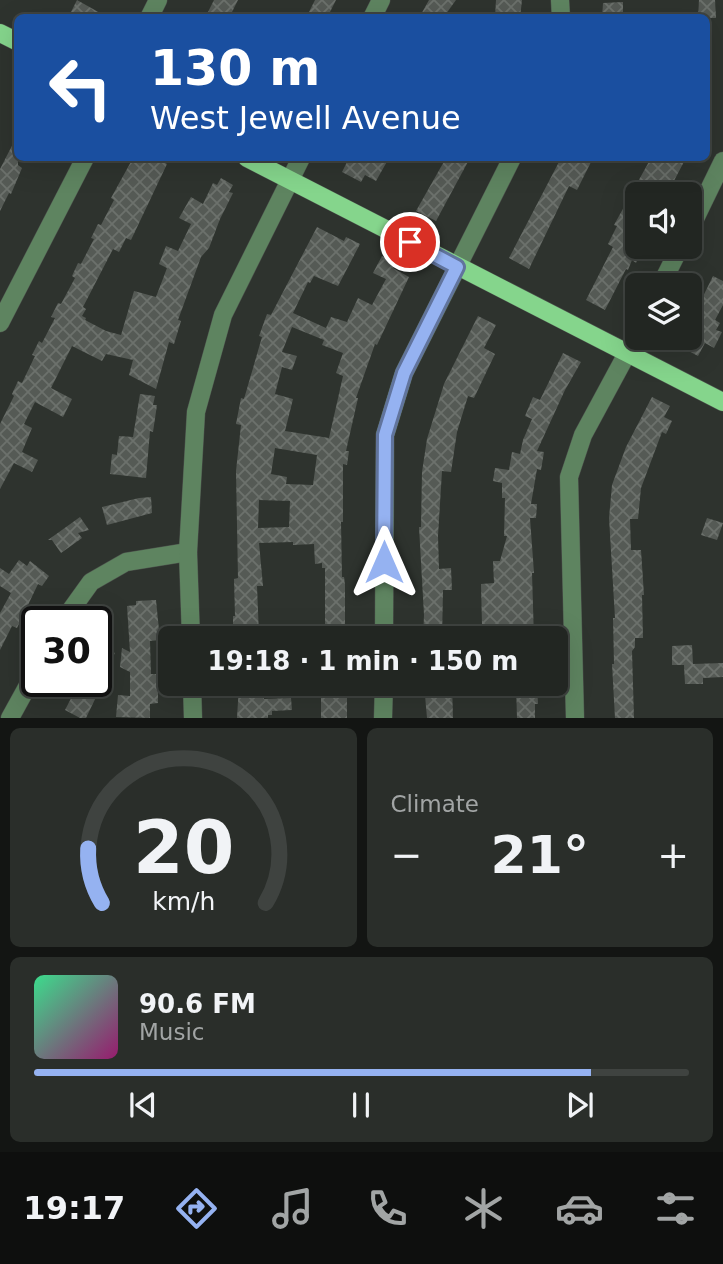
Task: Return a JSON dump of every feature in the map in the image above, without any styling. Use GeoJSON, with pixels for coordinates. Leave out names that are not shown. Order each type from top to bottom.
{"type":"FeatureCollection","features":[{"type":"Feature","properties":{"kind":"main road"},"geometry":{"type":"LineString","coordinates":[[253,161],[723,402]]}},
{"type":"Feature","properties":{"kind":"street"},"geometry":{"type":"LineString","coordinates":[[0,323],[83,161]]}},
{"type":"Feature","properties":{"kind":"street"},"geometry":{"type":"LineString","coordinates":[[191,626],[188,552],[196,412],[223,315],[299,161]]}},
{"type":"Feature","properties":{"kind":"street"},"geometry":{"type":"LineString","coordinates":[[384,626],[385,435],[404,373],[510,161]]}},
{"type":"Feature","properties":{"kind":"street"},"geometry":{"type":"LineString","coordinates":[[702,204],[723,161]]}},
{"type":"Feature","properties":{"kind":"street"},"geometry":{"type":"LineString","coordinates":[[575,718],[569,477],[583,435],[629,350]]}},
{"type":"Feature","properties":{"kind":"street"},"geometry":{"type":"LineString","coordinates":[[74,606],[91,582],[126,562],[188,552]]}},
{"type":"Feature","properties":{"kind":"street"},"geometry":{"type":"LineString","coordinates":[[192,696],[193,718]]}},
{"type":"Feature","properties":{"kind":"street"},"geometry":{"type":"LineString","coordinates":[[383,718],[384,696]]}},
{"type":"Feature","properties":{"kind":"street"},"geometry":{"type":"LineString","coordinates":[[10,718],[22,697]]}},
{"type":"Feature","properties":{"kind":"building"},"geometry":{"type":"Polygon","coordinates":[[[77,0],[102,14],[70,14],[77,0]]]}},
{"type":"Feature","properties":{"kind":"building"},"geometry":{"type":"Polygon","coordinates":[[[214,0],[238,0],[231,14],[207,14],[214,0]]]}},
{"type":"Feature","properties":{"kind":"building"},"geometry":{"type":"Polygon","coordinates":[[[315,0],[336,0],[329,14],[308,14],[315,0]]]}},
{"type":"Feature","properties":{"kind":"building"},"geometry":{"type":"Polygon","coordinates":[[[429,0],[456,0],[446,14],[421,14],[429,0]]]}},
{"type":"Feature","properties":{"kind":"building"},"geometry":{"type":"Polygon","coordinates":[[[496,0],[522,0],[520,14],[495,14],[496,0]]]}},
{"type":"Feature","properties":{"kind":"building"},"geometry":{"type":"Polygon","coordinates":[[[699,0],[715,0],[716,18],[710,18],[710,14],[698,14],[699,0]]]}},
{"type":"Feature","properties":{"kind":"building"},"geometry":{"type":"Polygon","coordinates":[[[623,2],[623,14],[602,14],[603,3],[623,2]]]}},
{"type":"Feature","properties":{"kind":"building"},"geometry":{"type":"Polygon","coordinates":[[[14,142],[14,161],[18,161],[22,168],[0,211],[0,169],[14,142]]]}},
{"type":"Feature","properties":{"kind":"building"},"geometry":{"type":"Polygon","coordinates":[[[131,161],[162,161],[167,164],[131,240],[126,238],[119,252],[113,249],[83,307],[86,309],[82,316],[85,320],[121,335],[134,291],[156,297],[167,268],[159,264],[166,246],[178,251],[191,224],[179,218],[191,197],[203,204],[213,183],[217,185],[221,178],[233,185],[229,192],[233,193],[209,248],[201,257],[178,320],[181,321],[174,344],[169,342],[156,389],[129,375],[133,360],[106,354],[102,361],[72,346],[51,388],[72,399],[63,417],[35,402],[24,424],[32,428],[22,452],[38,460],[32,472],[14,463],[0,489],[0,424],[14,396],[12,394],[18,381],[22,383],[39,341],[42,343],[55,318],[51,317],[58,303],[61,304],[75,278],[72,276],[78,263],[81,264],[94,239],[91,238],[98,224],[101,225],[114,200],[111,198],[131,161]]]}},
{"type":"Feature","properties":{"kind":"building"},"geometry":{"type":"Polygon","coordinates":[[[348,161],[387,161],[376,181],[365,175],[361,182],[342,172],[348,161]]]}},
{"type":"Feature","properties":{"kind":"building"},"geometry":{"type":"Polygon","coordinates":[[[444,161],[468,161],[436,221],[416,211],[444,161]]]}},
{"type":"Feature","properties":{"kind":"building"},"geometry":{"type":"Polygon","coordinates":[[[559,161],[592,161],[577,190],[569,186],[529,269],[509,258],[559,161]]]}},
{"type":"Feature","properties":{"kind":"building"},"geometry":{"type":"Polygon","coordinates":[[[649,161],[684,161],[673,182],[638,182],[649,161]]]}},
{"type":"Feature","properties":{"kind":"building"},"geometry":{"type":"Polygon","coordinates":[[[625,205],[625,259],[638,259],[636,263],[632,260],[628,270],[626,269],[605,310],[586,300],[613,247],[608,244],[617,226],[614,225],[625,205]]]}},
{"type":"Feature","properties":{"kind":"building"},"geometry":{"type":"Polygon","coordinates":[[[317,227],[344,241],[346,237],[360,244],[338,286],[314,276],[310,283],[308,282],[293,313],[326,328],[331,317],[347,322],[358,298],[372,305],[386,279],[373,273],[382,256],[395,263],[393,268],[409,277],[377,345],[375,344],[356,398],[346,451],[349,451],[347,465],[343,464],[341,522],[345,626],[325,626],[325,568],[322,568],[322,563],[315,564],[314,544],[293,545],[293,542],[259,543],[263,586],[257,586],[259,626],[233,626],[234,579],[238,578],[236,471],[241,425],[236,424],[241,398],[244,399],[267,314],[271,315],[317,227]],[[292,327],[282,352],[297,356],[292,370],[282,367],[275,394],[293,399],[285,431],[329,438],[343,376],[336,373],[343,353],[322,345],[324,340],[292,327]],[[275,448],[271,474],[287,477],[286,484],[313,485],[317,455],[275,448]],[[259,500],[258,528],[289,527],[290,501],[259,500]]]}},
{"type":"Feature","properties":{"kind":"building"},"geometry":{"type":"Polygon","coordinates":[[[713,276],[723,281],[723,305],[715,320],[720,323],[716,330],[722,332],[714,348],[705,343],[702,349],[702,298],[713,276]]]}},
{"type":"Feature","properties":{"kind":"building"},"geometry":{"type":"Polygon","coordinates":[[[478,316],[496,325],[484,348],[495,354],[474,398],[468,396],[457,432],[451,472],[442,471],[439,569],[451,568],[452,590],[443,590],[442,626],[424,626],[419,527],[422,472],[427,439],[444,384],[478,316]]]}},
{"type":"Feature","properties":{"kind":"building"},"geometry":{"type":"Polygon","coordinates":[[[687,350],[701,350],[698,356],[687,350]]]}},
{"type":"Feature","properties":{"kind":"building"},"geometry":{"type":"Polygon","coordinates":[[[563,353],[581,362],[537,451],[544,452],[541,470],[537,469],[531,504],[537,504],[536,518],[530,518],[534,573],[534,626],[482,625],[481,584],[494,583],[493,561],[500,561],[507,536],[504,536],[505,498],[502,498],[502,483],[493,481],[495,468],[509,470],[512,452],[520,454],[532,419],[525,416],[533,397],[540,400],[563,353]]]}},
{"type":"Feature","properties":{"kind":"building"},"geometry":{"type":"Polygon","coordinates":[[[140,394],[155,396],[153,405],[157,405],[153,432],[150,431],[146,478],[110,474],[112,454],[117,455],[119,436],[133,437],[140,394]]]}},
{"type":"Feature","properties":{"kind":"building"},"geometry":{"type":"Polygon","coordinates":[[[652,397],[670,406],[664,417],[672,421],[666,434],[662,432],[641,488],[638,519],[630,519],[631,550],[641,550],[643,638],[635,638],[632,651],[634,718],[615,718],[612,664],[615,618],[609,518],[612,485],[626,447],[652,397]]]}},
{"type":"Feature","properties":{"kind":"building"},"geometry":{"type":"Polygon","coordinates":[[[151,497],[152,513],[107,525],[102,507],[151,497]]]}},
{"type":"Feature","properties":{"kind":"building"},"geometry":{"type":"Polygon","coordinates":[[[80,517],[89,530],[78,533],[82,538],[61,553],[52,540],[48,540],[80,517]]]}},
{"type":"Feature","properties":{"kind":"building"},"geometry":{"type":"Polygon","coordinates":[[[707,518],[723,523],[717,540],[701,535],[707,518]]]}},
{"type":"Feature","properties":{"kind":"building"},"geometry":{"type":"Polygon","coordinates":[[[19,560],[27,566],[30,561],[49,576],[42,586],[38,584],[28,606],[21,606],[21,620],[17,628],[12,626],[0,650],[0,613],[11,593],[0,586],[0,568],[9,574],[19,560]]]}},
{"type":"Feature","properties":{"kind":"building"},"geometry":{"type":"Polygon","coordinates":[[[156,600],[158,640],[150,641],[151,674],[158,674],[158,703],[150,704],[150,718],[116,717],[118,695],[130,696],[130,672],[120,667],[122,648],[130,652],[127,606],[136,605],[136,601],[156,600]]]}},
{"type":"Feature","properties":{"kind":"building"},"geometry":{"type":"Polygon","coordinates":[[[692,645],[693,664],[723,663],[723,677],[703,678],[703,684],[685,684],[684,665],[672,665],[672,646],[692,645]]]}},
{"type":"Feature","properties":{"kind":"building"},"geometry":{"type":"Polygon","coordinates":[[[238,696],[291,698],[292,710],[272,711],[268,718],[237,718],[238,696]]]}},
{"type":"Feature","properties":{"kind":"building"},"geometry":{"type":"Polygon","coordinates":[[[321,696],[347,696],[347,718],[321,718],[321,696]]]}},
{"type":"Feature","properties":{"kind":"building"},"geometry":{"type":"Polygon","coordinates":[[[425,696],[452,696],[453,718],[427,718],[425,696]]]}},
{"type":"Feature","properties":{"kind":"building"},"geometry":{"type":"Polygon","coordinates":[[[516,696],[538,696],[535,718],[517,718],[516,696]]]}},
{"type":"Feature","properties":{"kind":"building"},"geometry":{"type":"Polygon","coordinates":[[[72,697],[96,697],[86,718],[80,718],[65,710],[72,697]]]}},
{"type":"Feature","properties":{"kind":"route"},"geometry":{"type":"LineString","coordinates":[[384,562],[385,435],[404,373],[457,267],[410,242]]}}]}
